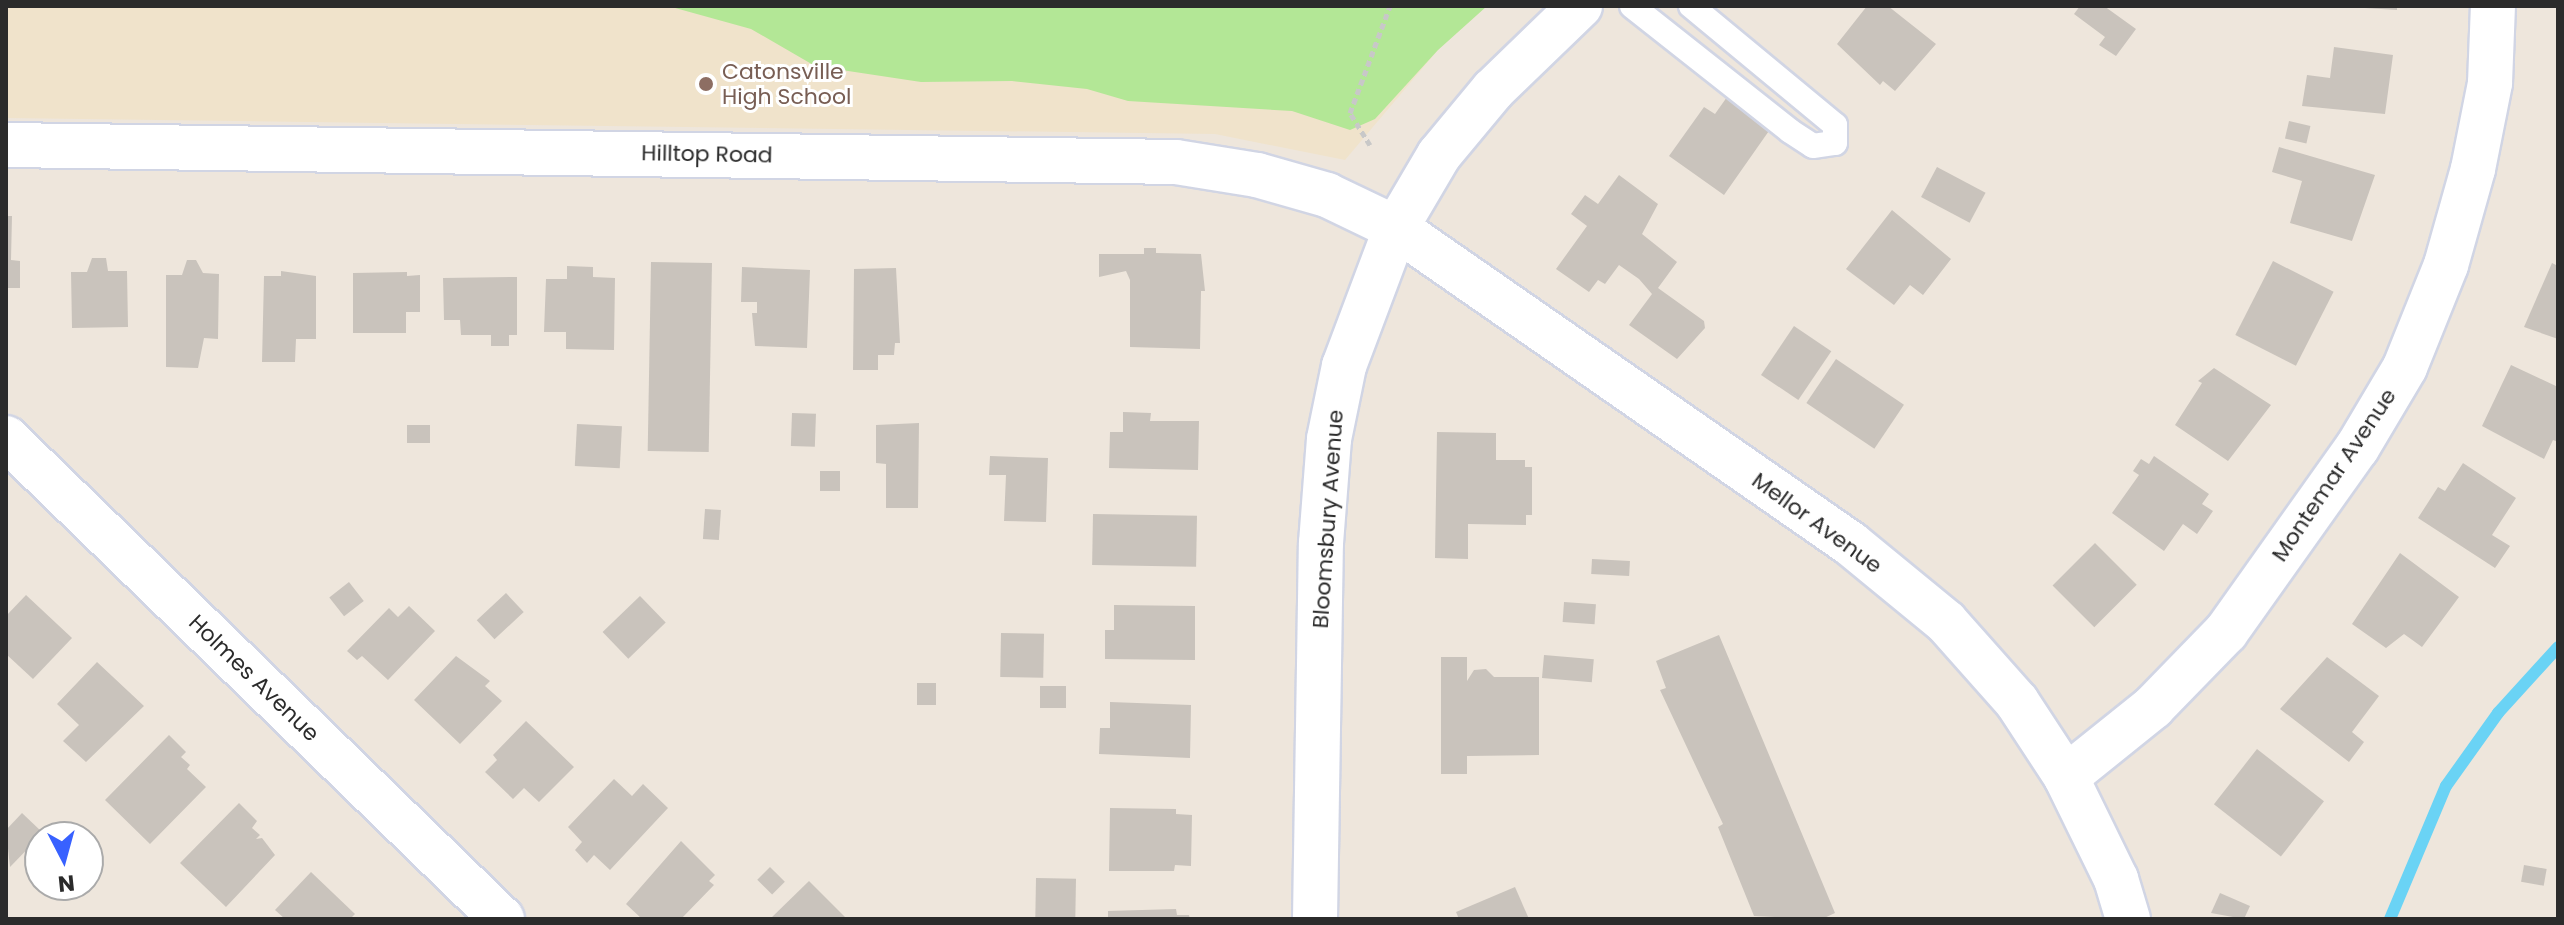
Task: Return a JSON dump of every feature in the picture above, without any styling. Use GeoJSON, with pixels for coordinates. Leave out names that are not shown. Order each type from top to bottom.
{"type":"FeatureCollection","features":[{"type":"Feature","properties":{"kind":"street","name":"Bloomsbury Avenue"},"geometry":{"type":"LineString","coordinates":[[1315,919],[1320,573],[1329,439],[1353,339],[1396,228],[1439,155],[1493,90],[1580,6]]}},
{"type":"Feature","properties":{"kind":"street","name":"Montemar Avenue"},"geometry":{"type":"LineString","coordinates":[[2066,777],[2153,707],[2226,632],[2357,448],[2405,367],[2446,265],[2473,169],[2490,83],[2493,6]]}},
{"type":"Feature","properties":{"kind":"street","name":"Hilltop Road"},"geometry":{"type":"LineString","coordinates":[[6,145],[1176,162],[1257,175],[1313,191],[1396,228]]}},
{"type":"Feature","properties":{"kind":"street","name":"Mellor Avenue"},"geometry":{"type":"LineString","coordinates":[[1396,228],[1851,544],[1946,622],[2017,702],[2066,777],[2116,879],[2128,919]]}},
{"type":"Feature","properties":{"kind":"street","name":"Holmes Avenue"},"geometry":{"type":"LineString","coordinates":[[6,438],[502,919]]}},
{"type":"Feature","properties":{"kind":"lane"},"geometry":{"type":"LineString","coordinates":[[1632,6],[1790,131],[1813,146],[1835,143],[1835,125],[1691,6]]}},
{"type":"Feature","properties":{"kind":"path"},"geometry":{"type":"LineString","coordinates":[[1370,145],[1350,113],[1390,6]]}},
{"type":"Feature","properties":{"kind":"shaded area","name":"Catonsville High School"},"geometry":{"type":"Polygon","coordinates":[[[6,6],[1487,6],[1438,50],[1345,160],[1215,134],[6,118],[6,6]]]}},
{"type":"Feature","properties":{"kind":"green space"},"geometry":{"type":"Polygon","coordinates":[[[668,6],[1487,6],[1438,50],[1375,119],[1350,130],[1292,111],[1128,101],[1087,89],[1012,81],[921,82],[815,66],[751,29],[668,6]]]}},
{"type":"Feature","properties":{"kind":"building"},"geometry":{"type":"Polygon","coordinates":[[[1867,6],[1888,6],[1936,44],[1895,91],[1883,81],[1880,85],[1837,44],[1867,6]]]}},
{"type":"Feature","properties":{"kind":"building"},"geometry":{"type":"Polygon","coordinates":[[[2080,6],[2104,6],[2136,29],[2116,56],[2099,45],[2105,37],[2074,14],[2080,6]]]}},
{"type":"Feature","properties":{"kind":"building"},"geometry":{"type":"Polygon","coordinates":[[[2333,6],[2397,6],[2397,10],[2333,6]]]}},
{"type":"Feature","properties":{"kind":"building"},"geometry":{"type":"Polygon","coordinates":[[[2334,47],[2393,55],[2385,114],[2302,106],[2307,75],[2330,78],[2334,47]]]}},
{"type":"Feature","properties":{"kind":"building"},"geometry":{"type":"Polygon","coordinates":[[[1727,97],[1771,128],[1724,195],[1669,156],[1704,107],[1715,114],[1727,97]]]}},
{"type":"Feature","properties":{"kind":"building"},"geometry":{"type":"Polygon","coordinates":[[[2289,121],[2310,126],[2306,143],[2285,139],[2289,121]]]}},
{"type":"Feature","properties":{"kind":"building"},"geometry":{"type":"Polygon","coordinates":[[[2279,147],[2375,175],[2352,241],[2290,223],[2302,181],[2272,172],[2279,147]]]}},
{"type":"Feature","properties":{"kind":"building"},"geometry":{"type":"Polygon","coordinates":[[[1937,167],[1986,193],[1970,223],[1921,197],[1937,167]]]}},
{"type":"Feature","properties":{"kind":"building"},"geometry":{"type":"Polygon","coordinates":[[[1619,175],[1658,204],[1642,234],[1677,262],[1658,288],[1704,321],[1705,328],[1677,359],[1629,325],[1652,294],[1639,279],[1619,265],[1605,284],[1598,280],[1589,292],[1556,269],[1587,226],[1571,214],[1585,195],[1598,204],[1619,175]]]}},
{"type":"Feature","properties":{"kind":"building"},"geometry":{"type":"Polygon","coordinates":[[[1892,210],[1951,259],[1923,295],[1910,285],[1894,305],[1846,269],[1892,210]]]}},
{"type":"Feature","properties":{"kind":"building"},"geometry":{"type":"Polygon","coordinates":[[[6,216],[12,216],[11,260],[20,261],[20,288],[6,288],[6,216]]]}},
{"type":"Feature","properties":{"kind":"building"},"geometry":{"type":"Polygon","coordinates":[[[1144,248],[1156,248],[1156,253],[1201,254],[1205,291],[1201,291],[1200,349],[1130,347],[1130,280],[1126,271],[1099,277],[1099,254],[1144,254],[1144,248]]]}},
{"type":"Feature","properties":{"kind":"building"},"geometry":{"type":"Polygon","coordinates":[[[92,258],[106,258],[108,271],[127,271],[128,327],[72,328],[71,272],[87,272],[92,258]]]}},
{"type":"Feature","properties":{"kind":"building"},"geometry":{"type":"Polygon","coordinates":[[[187,260],[196,260],[203,273],[219,274],[218,339],[204,338],[198,368],[166,367],[166,275],[182,275],[187,260]]]}},
{"type":"Feature","properties":{"kind":"building"},"geometry":{"type":"Polygon","coordinates":[[[2273,261],[2334,292],[2296,366],[2235,335],[2273,261]]]}},
{"type":"Feature","properties":{"kind":"building"},"geometry":{"type":"Polygon","coordinates":[[[651,262],[712,263],[709,452],[648,451],[651,262]]]}},
{"type":"Feature","properties":{"kind":"building"},"geometry":{"type":"Polygon","coordinates":[[[2552,263],[2558,266],[2558,339],[2524,327],[2552,263]]]}},
{"type":"Feature","properties":{"kind":"building"},"geometry":{"type":"Polygon","coordinates":[[[567,266],[593,267],[593,277],[615,278],[614,350],[566,349],[566,332],[544,332],[546,279],[567,279],[567,266]]]}},
{"type":"Feature","properties":{"kind":"building"},"geometry":{"type":"Polygon","coordinates":[[[742,267],[810,270],[807,348],[755,346],[752,313],[757,313],[757,302],[741,302],[742,267]]]}},
{"type":"Feature","properties":{"kind":"building"},"geometry":{"type":"Polygon","coordinates":[[[896,268],[900,343],[895,343],[894,355],[878,355],[878,370],[853,370],[854,269],[896,268]]]}},
{"type":"Feature","properties":{"kind":"building"},"geometry":{"type":"Polygon","coordinates":[[[281,271],[316,276],[316,339],[296,339],[295,362],[262,362],[264,276],[281,276],[281,271]]]}},
{"type":"Feature","properties":{"kind":"building"},"geometry":{"type":"Polygon","coordinates":[[[407,272],[407,276],[420,275],[420,312],[406,312],[406,333],[353,333],[353,273],[407,272]]]}},
{"type":"Feature","properties":{"kind":"building"},"geometry":{"type":"Polygon","coordinates":[[[517,277],[517,335],[509,335],[509,346],[491,346],[491,335],[461,335],[460,320],[444,320],[443,278],[517,277]]]}},
{"type":"Feature","properties":{"kind":"building"},"geometry":{"type":"Polygon","coordinates":[[[1794,326],[1831,351],[1798,400],[1761,375],[1794,326]]]}},
{"type":"Feature","properties":{"kind":"building"},"geometry":{"type":"Polygon","coordinates":[[[1836,359],[1904,405],[1874,449],[1806,403],[1836,359]]]}},
{"type":"Feature","properties":{"kind":"building"},"geometry":{"type":"Polygon","coordinates":[[[2511,365],[2558,387],[2558,442],[2553,440],[2544,459],[2482,426],[2511,365]]]}},
{"type":"Feature","properties":{"kind":"building"},"geometry":{"type":"Polygon","coordinates":[[[2214,368],[2271,405],[2228,461],[2175,425],[2202,383],[2198,381],[2214,368]]]}},
{"type":"Feature","properties":{"kind":"building"},"geometry":{"type":"Polygon","coordinates":[[[1123,412],[1151,413],[1150,421],[1199,421],[1198,470],[1109,468],[1110,432],[1123,432],[1123,412]]]}},
{"type":"Feature","properties":{"kind":"building"},"geometry":{"type":"Polygon","coordinates":[[[792,413],[816,414],[815,447],[791,446],[792,413]]]}},
{"type":"Feature","properties":{"kind":"building"},"geometry":{"type":"Polygon","coordinates":[[[919,423],[918,508],[886,508],[886,464],[876,463],[876,425],[919,423]]]}},
{"type":"Feature","properties":{"kind":"building"},"geometry":{"type":"Polygon","coordinates":[[[577,424],[622,426],[620,468],[575,466],[577,424]]]}},
{"type":"Feature","properties":{"kind":"building"},"geometry":{"type":"Polygon","coordinates":[[[407,425],[430,425],[430,443],[407,443],[407,425]]]}},
{"type":"Feature","properties":{"kind":"building"},"geometry":{"type":"Polygon","coordinates":[[[1437,432],[1496,433],[1496,460],[1525,460],[1525,467],[1532,467],[1532,515],[1526,515],[1526,525],[1468,524],[1468,559],[1435,558],[1437,432]]]}},
{"type":"Feature","properties":{"kind":"building"},"geometry":{"type":"Polygon","coordinates":[[[990,456],[1048,458],[1046,522],[1004,521],[1006,475],[989,475],[990,456]]]}},
{"type":"Feature","properties":{"kind":"building"},"geometry":{"type":"Polygon","coordinates":[[[2154,456],[2209,494],[2202,504],[2213,511],[2197,534],[2183,524],[2164,551],[2112,513],[2139,475],[2133,471],[2141,459],[2149,464],[2154,456]]]}},
{"type":"Feature","properties":{"kind":"building"},"geometry":{"type":"Polygon","coordinates":[[[2463,463],[2516,498],[2492,535],[2510,546],[2495,568],[2418,518],[2438,487],[2445,491],[2463,463]]]}},
{"type":"Feature","properties":{"kind":"building"},"geometry":{"type":"Polygon","coordinates":[[[820,471],[840,471],[840,491],[820,491],[820,471]]]}},
{"type":"Feature","properties":{"kind":"building"},"geometry":{"type":"Polygon","coordinates":[[[705,509],[721,510],[719,540],[703,539],[705,509]]]}},
{"type":"Feature","properties":{"kind":"building"},"geometry":{"type":"Polygon","coordinates":[[[1093,514],[1197,516],[1196,567],[1092,565],[1093,514]]]}},
{"type":"Feature","properties":{"kind":"building"},"geometry":{"type":"Polygon","coordinates":[[[2095,543],[2137,585],[2094,627],[2053,585],[2095,543]]]}},
{"type":"Feature","properties":{"kind":"building"},"geometry":{"type":"Polygon","coordinates":[[[2400,553],[2459,597],[2422,647],[2404,634],[2386,648],[2352,624],[2400,553]]]}},
{"type":"Feature","properties":{"kind":"building"},"geometry":{"type":"Polygon","coordinates":[[[1592,559],[1630,561],[1629,576],[1591,574],[1592,559]]]}},
{"type":"Feature","properties":{"kind":"building"},"geometry":{"type":"Polygon","coordinates":[[[349,582],[364,601],[344,616],[329,597],[349,582]]]}},
{"type":"Feature","properties":{"kind":"building"},"geometry":{"type":"Polygon","coordinates":[[[506,593],[524,612],[494,639],[477,620],[506,593]]]}},
{"type":"Feature","properties":{"kind":"building"},"geometry":{"type":"Polygon","coordinates":[[[26,595],[72,638],[33,679],[6,654],[6,616],[26,595]]]}},
{"type":"Feature","properties":{"kind":"building"},"geometry":{"type":"Polygon","coordinates":[[[640,596],[666,623],[628,659],[603,632],[640,596]]]}},
{"type":"Feature","properties":{"kind":"building"},"geometry":{"type":"Polygon","coordinates":[[[1564,602],[1596,604],[1595,624],[1563,622],[1564,602]]]}},
{"type":"Feature","properties":{"kind":"building"},"geometry":{"type":"Polygon","coordinates":[[[1114,605],[1195,606],[1195,660],[1105,659],[1105,630],[1114,630],[1114,605]]]}},
{"type":"Feature","properties":{"kind":"building"},"geometry":{"type":"Polygon","coordinates":[[[409,606],[435,631],[388,680],[362,656],[357,660],[347,651],[389,608],[398,617],[409,606]]]}},
{"type":"Feature","properties":{"kind":"building"},"geometry":{"type":"Polygon","coordinates":[[[1001,633],[1044,634],[1043,678],[1000,677],[1001,633]]]}},
{"type":"Feature","properties":{"kind":"building"},"geometry":{"type":"Polygon","coordinates":[[[1719,635],[1835,913],[1822,919],[1754,916],[1718,827],[1723,824],[1660,690],[1666,688],[1656,661],[1719,635]]]}},
{"type":"Feature","properties":{"kind":"building"},"geometry":{"type":"Polygon","coordinates":[[[1544,655],[1594,659],[1592,682],[1542,678],[1544,655]]]}},
{"type":"Feature","properties":{"kind":"building"},"geometry":{"type":"Polygon","coordinates":[[[456,656],[490,681],[485,686],[502,701],[460,744],[414,700],[456,656]]]}},
{"type":"Feature","properties":{"kind":"building"},"geometry":{"type":"Polygon","coordinates":[[[1441,657],[1467,657],[1467,681],[1474,670],[1486,669],[1494,677],[1539,677],[1539,755],[1467,756],[1467,774],[1441,774],[1441,657]]]}},
{"type":"Feature","properties":{"kind":"building"},"geometry":{"type":"Polygon","coordinates":[[[2327,657],[2379,696],[2352,732],[2364,742],[2349,762],[2280,709],[2327,657]]]}},
{"type":"Feature","properties":{"kind":"building"},"geometry":{"type":"Polygon","coordinates":[[[97,662],[144,706],[86,762],[63,741],[79,725],[57,704],[97,662]]]}},
{"type":"Feature","properties":{"kind":"building"},"geometry":{"type":"Polygon","coordinates":[[[917,683],[936,683],[936,705],[917,705],[917,683]]]}},
{"type":"Feature","properties":{"kind":"building"},"geometry":{"type":"Polygon","coordinates":[[[1040,686],[1066,686],[1066,708],[1040,708],[1040,686]]]}},
{"type":"Feature","properties":{"kind":"building"},"geometry":{"type":"Polygon","coordinates":[[[1110,702],[1191,705],[1190,758],[1099,754],[1100,728],[1110,728],[1110,702]]]}},
{"type":"Feature","properties":{"kind":"building"},"geometry":{"type":"Polygon","coordinates":[[[526,721],[574,767],[539,802],[524,788],[513,799],[485,772],[497,760],[493,755],[526,721]]]}},
{"type":"Feature","properties":{"kind":"building"},"geometry":{"type":"Polygon","coordinates":[[[169,735],[186,752],[181,757],[190,765],[187,769],[206,787],[150,844],[105,800],[169,735]]]}},
{"type":"Feature","properties":{"kind":"building"},"geometry":{"type":"Polygon","coordinates":[[[2257,749],[2324,801],[2281,856],[2214,804],[2257,749]]]}},
{"type":"Feature","properties":{"kind":"building"},"geometry":{"type":"Polygon","coordinates":[[[614,779],[632,796],[643,784],[668,808],[610,870],[594,855],[587,863],[575,850],[582,842],[568,827],[614,779]]]}},
{"type":"Feature","properties":{"kind":"building"},"geometry":{"type":"Polygon","coordinates":[[[239,803],[257,821],[252,828],[260,835],[256,839],[262,838],[275,855],[226,907],[180,863],[239,803]]]}},
{"type":"Feature","properties":{"kind":"building"},"geometry":{"type":"Polygon","coordinates":[[[1110,808],[1176,809],[1176,814],[1192,815],[1191,866],[1175,865],[1174,871],[1109,871],[1110,808]]]}},
{"type":"Feature","properties":{"kind":"building"},"geometry":{"type":"Polygon","coordinates":[[[22,813],[30,821],[24,821],[24,853],[10,867],[6,830],[22,813]]]}},
{"type":"Feature","properties":{"kind":"building"},"geometry":{"type":"Polygon","coordinates":[[[681,841],[715,875],[709,881],[714,885],[681,919],[642,919],[626,904],[681,841]]]}},
{"type":"Feature","properties":{"kind":"building"},"geometry":{"type":"Polygon","coordinates":[[[2524,865],[2547,869],[2544,886],[2521,882],[2524,865]]]}},
{"type":"Feature","properties":{"kind":"building"},"geometry":{"type":"Polygon","coordinates":[[[770,867],[785,882],[772,895],[757,880],[770,867]]]}},
{"type":"Feature","properties":{"kind":"building"},"geometry":{"type":"Polygon","coordinates":[[[311,872],[355,914],[350,919],[285,919],[275,910],[311,872]]]}},
{"type":"Feature","properties":{"kind":"building"},"geometry":{"type":"Polygon","coordinates":[[[1036,878],[1076,879],[1075,919],[1035,919],[1036,878]]]}},
{"type":"Feature","properties":{"kind":"building"},"geometry":{"type":"Polygon","coordinates":[[[809,881],[847,919],[770,919],[809,881]]]}},
{"type":"Feature","properties":{"kind":"building"},"geometry":{"type":"Polygon","coordinates":[[[1515,887],[1529,919],[1459,919],[1456,912],[1515,887]]]}},
{"type":"Feature","properties":{"kind":"building"},"geometry":{"type":"Polygon","coordinates":[[[2220,893],[2250,906],[2244,919],[2211,913],[2220,893]]]}},
{"type":"Feature","properties":{"kind":"building"},"geometry":{"type":"Polygon","coordinates":[[[1176,909],[1177,915],[1189,915],[1190,919],[1108,919],[1108,911],[1176,909]]]}},
{"type":"Feature","properties":{"kind":"waterway"},"geometry":{"type":"LineString","coordinates":[[2390,919],[2446,786],[2498,713],[2558,647]]}},
{"type":"Feature","properties":{"kind":"place","name":"Catonsville High School"},"geometry":{"type":"Point","coordinates":[706,84]}}]}
